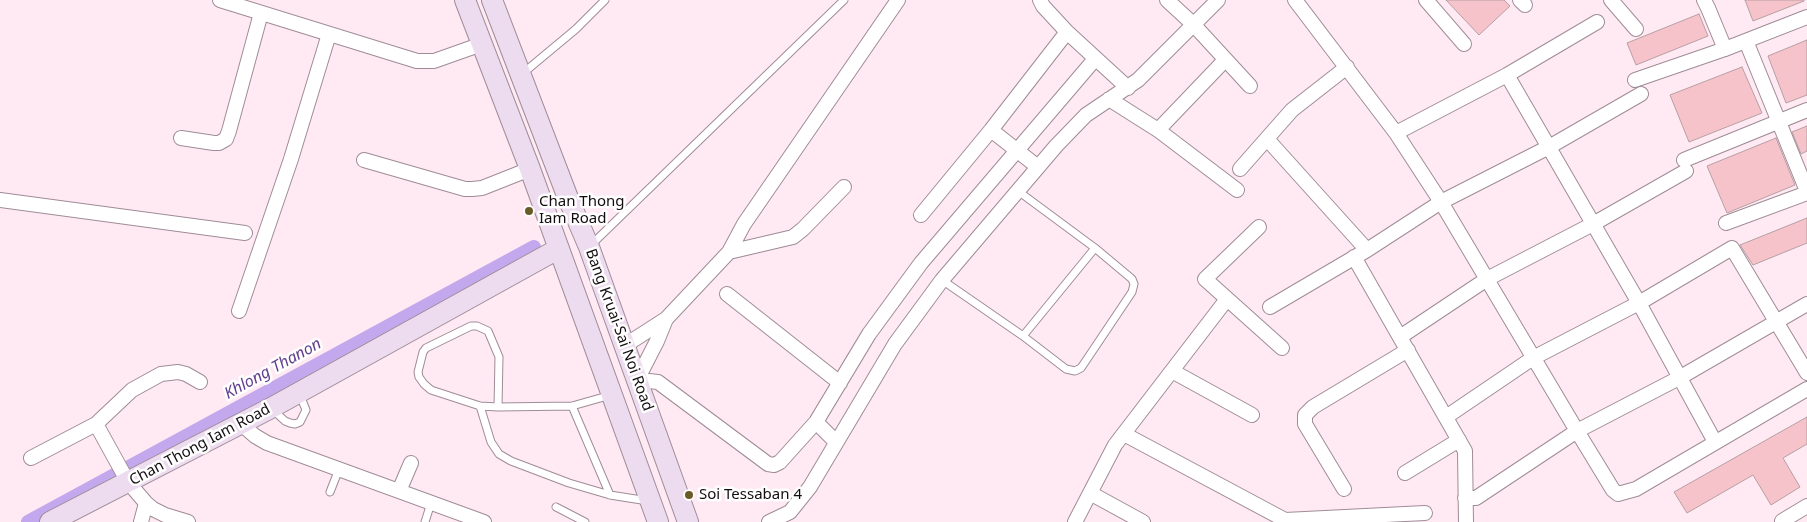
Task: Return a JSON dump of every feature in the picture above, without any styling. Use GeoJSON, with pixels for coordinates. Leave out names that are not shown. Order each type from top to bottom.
{"type":"FeatureCollection","features":[{"type":"Feature","properties":{"kind":"main road","name":"Bang Kruai-Sai Noi Road"},"geometry":{"type":"LineString","coordinates":[[492,0],[520,76],[589,247],[688,522]]}},
{"type":"Feature","properties":{"kind":"main road","name":"Bang Kruai-Sai Noi Road"},"geometry":{"type":"LineString","coordinates":[[467,1],[613,394],[658,522]]}},
{"type":"Feature","properties":{"kind":"main road","name":"Chan Thong Iam Road"},"geometry":{"type":"LineString","coordinates":[[50,522],[126,477],[271,408],[558,249]]}},
{"type":"Feature","properties":{"kind":"street"},"geometry":{"type":"LineString","coordinates":[[220,0],[261,14],[425,62],[434,61],[482,44]]}},
{"type":"Feature","properties":{"kind":"street"},"geometry":{"type":"LineString","coordinates":[[624,346],[666,319],[729,252],[744,224],[898,0]]}},
{"type":"Feature","properties":{"kind":"street"},"geometry":{"type":"LineString","coordinates":[[1040,0],[1043,6],[1067,32],[1128,88]]}},
{"type":"Feature","properties":{"kind":"street"},"geometry":{"type":"LineString","coordinates":[[1167,0],[1193,24],[1250,86]]}},
{"type":"Feature","properties":{"kind":"street"},"geometry":{"type":"LineString","coordinates":[[769,522],[790,512],[810,488],[895,344],[942,280],[1056,146],[1086,115],[1138,80],[1218,0]]}},
{"type":"Feature","properties":{"kind":"street"},"geometry":{"type":"LineString","coordinates":[[1295,0],[1396,133],[1441,202],[1577,431],[1613,490],[1618,494],[1636,489],[1807,389]]}},
{"type":"Feature","properties":{"kind":"street"},"geometry":{"type":"LineString","coordinates":[[1426,0],[1464,44]]}},
{"type":"Feature","properties":{"kind":"street"},"geometry":{"type":"LineString","coordinates":[[1610,0],[1636,29]]}},
{"type":"Feature","properties":{"kind":"street"},"geometry":{"type":"LineString","coordinates":[[1704,0],[1725,49]]}},
{"type":"Feature","properties":{"kind":"street"},"geometry":{"type":"LineString","coordinates":[[181,138],[214,143],[219,143],[226,139],[261,14]]}},
{"type":"Feature","properties":{"kind":"street"},"geometry":{"type":"LineString","coordinates":[[1635,80],[1725,49],[1807,17]]}},
{"type":"Feature","properties":{"kind":"street"},"geometry":{"type":"LineString","coordinates":[[1396,133],[1507,75],[1597,22]]}},
{"type":"Feature","properties":{"kind":"street"},"geometry":{"type":"LineString","coordinates":[[921,215],[1067,32]]}},
{"type":"Feature","properties":{"kind":"street"},"geometry":{"type":"LineString","coordinates":[[238,311],[292,159],[329,34]]}},
{"type":"Feature","properties":{"kind":"street"},"geometry":{"type":"LineString","coordinates":[[1726,223],[1807,192],[1746,41]]}},
{"type":"Feature","properties":{"kind":"street"},"geometry":{"type":"LineString","coordinates":[[638,382],[658,382],[768,464],[774,465],[780,462],[816,422],[869,334],[921,263],[1095,59]]}},
{"type":"Feature","properties":{"kind":"street"},"geometry":{"type":"LineString","coordinates":[[1158,130],[1225,60]]}},
{"type":"Feature","properties":{"kind":"street"},"geometry":{"type":"LineString","coordinates":[[1240,169],[1292,110],[1347,67]]}},
{"type":"Feature","properties":{"kind":"street"},"geometry":{"type":"LineString","coordinates":[[1507,75],[1639,303],[1715,442]]}},
{"type":"Feature","properties":{"kind":"street"},"geometry":{"type":"LineString","coordinates":[[1270,307],[1367,250],[1441,202],[1548,147],[1641,94]]}},
{"type":"Feature","properties":{"kind":"street"},"geometry":{"type":"LineString","coordinates":[[1109,98],[1158,130],[1236,190]]}},
{"type":"Feature","properties":{"kind":"street"},"geometry":{"type":"LineString","coordinates":[[1400,337],[1487,279],[1593,224],[1684,165],[1807,110]]}},
{"type":"Feature","properties":{"kind":"street"},"geometry":{"type":"LineString","coordinates":[[990,130],[1038,168]]}},
{"type":"Feature","properties":{"kind":"street"},"geometry":{"type":"LineString","coordinates":[[1267,138],[1367,250]]}},
{"type":"Feature","properties":{"kind":"street"},"geometry":{"type":"LineString","coordinates":[[364,160],[466,189],[482,188],[530,169]]}},
{"type":"Feature","properties":{"kind":"street"},"geometry":{"type":"LineString","coordinates":[[729,252],[793,237],[844,187]]}},
{"type":"Feature","properties":{"kind":"street"},"geometry":{"type":"LineString","coordinates":[[0,200],[245,233]]}},
{"type":"Feature","properties":{"kind":"street"},"geometry":{"type":"LineString","coordinates":[[1259,227],[1205,279],[1282,348]]}},
{"type":"Feature","properties":{"kind":"street"},"geometry":{"type":"LineString","coordinates":[[1446,417],[1533,358],[1639,303],[1732,248],[1807,373]]}},
{"type":"Feature","properties":{"kind":"street"},"geometry":{"type":"LineString","coordinates":[[1354,257],[1465,451],[1466,522]]}},
{"type":"Feature","properties":{"kind":"street"},"geometry":{"type":"LineString","coordinates":[[728,294],[840,383]]}},
{"type":"Feature","properties":{"kind":"street"},"geometry":{"type":"LineString","coordinates":[[1075,522],[1115,446],[1227,299]]}},
{"type":"Feature","properties":{"kind":"street"},"geometry":{"type":"LineString","coordinates":[[1465,498],[1476,498],[1577,431],[1679,378],[1807,304]]}},
{"type":"Feature","properties":{"kind":"street"},"geometry":{"type":"LineString","coordinates":[[638,382],[666,319]]}},
{"type":"Feature","properties":{"kind":"street"},"geometry":{"type":"LineString","coordinates":[[1344,489],[1305,424],[1305,416],[1313,407],[1408,350]]}},
{"type":"Feature","properties":{"kind":"street"},"geometry":{"type":"LineString","coordinates":[[1172,371],[1252,415]]}},
{"type":"Feature","properties":{"kind":"street"},"geometry":{"type":"LineString","coordinates":[[31,458],[96,424],[132,390],[161,374],[178,372],[200,382]]}},
{"type":"Feature","properties":{"kind":"street"},"geometry":{"type":"LineString","coordinates":[[816,422],[836,442]]}},
{"type":"Feature","properties":{"kind":"street"},"geometry":{"type":"LineString","coordinates":[[240,423],[254,436],[267,443],[484,522]]}},
{"type":"Feature","properties":{"kind":"street"},"geometry":{"type":"LineString","coordinates":[[96,424],[126,477],[146,503],[152,509],[165,515],[188,522]]}},
{"type":"Feature","properties":{"kind":"street"},"geometry":{"type":"LineString","coordinates":[[1124,434],[1285,520],[1424,513]]}},
{"type":"Feature","properties":{"kind":"street"},"geometry":{"type":"LineString","coordinates":[[1405,474],[1459,440]]}},
{"type":"Feature","properties":{"kind":"street"},"geometry":{"type":"LineString","coordinates":[[399,491],[411,463]]}},
{"type":"Feature","properties":{"kind":"street"},"geometry":{"type":"LineString","coordinates":[[1090,493],[1143,522]]}},
{"type":"Feature","properties":{"kind":"street"},"geometry":{"type":"LineString","coordinates":[[141,522],[146,503]]}},
{"type":"Feature","properties":{"kind":"street"},"geometry":{"type":"LineString","coordinates":[[1782,521],[1807,506]]}},
{"type":"Feature","properties":{"kind":"lane"},"geometry":{"type":"LineString","coordinates":[[520,76],[576,29],[605,0]]}},
{"type":"Feature","properties":{"kind":"lane"},"geometry":{"type":"LineString","coordinates":[[589,247],[844,0]]}},
{"type":"Feature","properties":{"kind":"lane"},"geometry":{"type":"LineString","coordinates":[[942,280],[1023,336],[1066,369],[1075,371],[1081,368],[1134,287],[1132,279],[1095,248],[1018,191]]}},
{"type":"Feature","properties":{"kind":"lane"},"geometry":{"type":"LineString","coordinates":[[1023,336],[1095,248]]}},
{"type":"Feature","properties":{"kind":"lane"},"geometry":{"type":"LineString","coordinates":[[498,407],[499,357],[488,330],[478,326],[471,326],[426,348],[420,359],[418,372],[424,384],[431,390],[480,406],[498,407],[572,406],[613,394]]}},
{"type":"Feature","properties":{"kind":"lane"},"geometry":{"type":"LineString","coordinates":[[480,406],[491,442],[499,454],[511,461],[569,484],[610,495],[651,502]]}},
{"type":"Feature","properties":{"kind":"lane"},"geometry":{"type":"LineString","coordinates":[[572,406],[610,495]]}},
{"type":"Feature","properties":{"kind":"lane"},"geometry":{"type":"LineString","coordinates":[[330,492],[339,469]]}},
{"type":"Feature","properties":{"kind":"lane"},"geometry":{"type":"LineString","coordinates":[[426,522],[431,502]]}},
{"type":"Feature","properties":{"kind":"lane"},"geometry":{"type":"LineString","coordinates":[[556,507],[585,522]]}},
{"type":"Feature","properties":{"kind":"building"},"geometry":{"type":"Polygon","coordinates":[[[1446,0],[1504,0],[1510,6],[1479,35],[1446,0]]]}},
{"type":"Feature","properties":{"kind":"building"},"geometry":{"type":"Polygon","coordinates":[[[1745,0],[1804,0],[1804,1],[1753,21],[1745,0]]]}},
{"type":"Feature","properties":{"kind":"building"},"geometry":{"type":"Polygon","coordinates":[[[1699,14],[1708,36],[1636,65],[1627,43],[1699,14]]]}},
{"type":"Feature","properties":{"kind":"building"},"geometry":{"type":"Polygon","coordinates":[[[1807,40],[1807,95],[1786,103],[1768,56],[1807,40]]]}},
{"type":"Feature","properties":{"kind":"building"},"geometry":{"type":"Polygon","coordinates":[[[1742,67],[1762,113],[1689,142],[1670,95],[1742,67]]]}},
{"type":"Feature","properties":{"kind":"building"},"geometry":{"type":"Polygon","coordinates":[[[1807,126],[1807,151],[1801,154],[1792,132],[1807,126]]]}},
{"type":"Feature","properties":{"kind":"building"},"geometry":{"type":"Polygon","coordinates":[[[1776,138],[1795,185],[1727,213],[1707,166],[1776,138]]]}},
{"type":"Feature","properties":{"kind":"building"},"geometry":{"type":"Polygon","coordinates":[[[1807,218],[1807,243],[1753,265],[1740,245],[1807,218]]]}},
{"type":"Feature","properties":{"kind":"building"},"geometry":{"type":"Polygon","coordinates":[[[1807,417],[1807,444],[1783,458],[1800,487],[1771,505],[1753,475],[1687,513],[1674,492],[1807,417]]]}},
{"type":"Feature","properties":{"kind":"waterway","name":"Khlong Thanon"},"geometry":{"type":"LineString","coordinates":[[28,522],[534,247]]}},
{"type":"Feature","properties":{"kind":"place","name":"Chan Thong Iam Road"},"geometry":{"type":"Point","coordinates":[529,211]}},
{"type":"Feature","properties":{"kind":"place","name":"Soi Tessaban 4"},"geometry":{"type":"Point","coordinates":[689,495]}}]}
